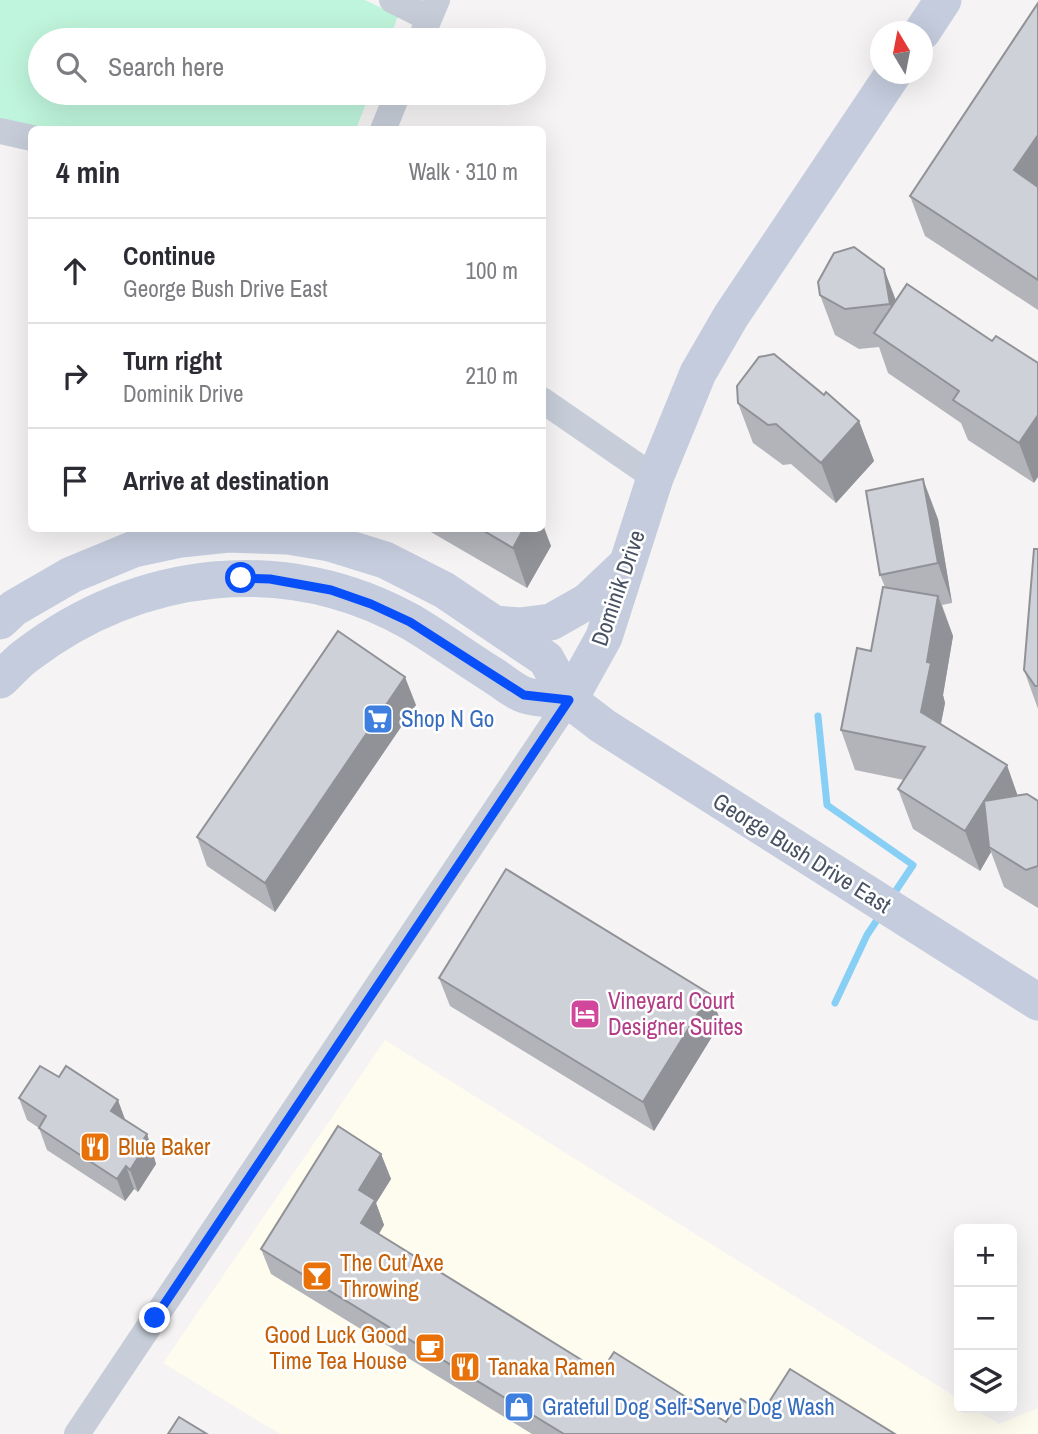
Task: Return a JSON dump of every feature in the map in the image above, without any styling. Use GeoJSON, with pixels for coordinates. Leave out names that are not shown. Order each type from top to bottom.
{"type":"FeatureCollection","features":[{"type":"Feature","properties":{"kind":"street"},"geometry":{"type":"LineString","coordinates":[[392,0],[428,20]]}},
{"type":"Feature","properties":{"kind":"street"},"geometry":{"type":"LineString","coordinates":[[929,21],[943,0]]}},
{"type":"Feature","properties":{"kind":"street","name":"Dominik Drive"},"geometry":{"type":"LineString","coordinates":[[76,1434],[569,700],[604,637],[655,478],[698,373],[730,316],[886,84]]}},
{"type":"Feature","properties":{"kind":"street"},"geometry":{"type":"LineString","coordinates":[[385,126],[393,105]]}},
{"type":"Feature","properties":{"kind":"street"},"geometry":{"type":"LineString","coordinates":[[0,131],[28,137]]}},
{"type":"Feature","properties":{"kind":"street"},"geometry":{"type":"LineString","coordinates":[[546,403],[655,478]]}},
{"type":"Feature","properties":{"kind":"street","name":"George Bush Drive East"},"geometry":{"type":"LineString","coordinates":[[0,621],[14,608],[72,575],[134,548],[221,532]]}},
{"type":"Feature","properties":{"kind":"street","name":"George Bush Drive East"},"geometry":{"type":"LineString","coordinates":[[239,532],[288,536],[357,550],[385,560],[444,590],[546,659],[569,700],[603,726],[1038,1002]]}},
{"type":"Feature","properties":{"kind":"street"},"geometry":{"type":"LineString","coordinates":[[495,624],[520,626],[551,622],[588,601],[627,564]]}},
{"type":"Feature","properties":{"kind":"street"},"geometry":{"type":"LineString","coordinates":[[0,680],[25,656],[66,628],[112,604],[166,587],[211,580],[270,579],[331,590],[371,604],[410,622],[524,695],[569,700]]}},
{"type":"Feature","properties":{"kind":"shaded area"},"geometry":{"type":"Polygon","coordinates":[[[385,1040],[954,1396],[954,1413],[981,1413],[999,1424],[1038,1408],[1038,1434],[280,1434],[163,1363],[385,1040]]]}},
{"type":"Feature","properties":{"kind":"green space"},"geometry":{"type":"Polygon","coordinates":[[[0,0],[365,0],[398,16],[394,28],[28,28],[28,105],[365,105],[357,126],[28,126],[28,130],[0,126],[0,0]]]}},
{"type":"Feature","properties":{"kind":"building"},"geometry":{"type":"Polygon","coordinates":[[[1038,3],[1038,135],[1014,170],[1038,187],[1038,280],[910,196],[1038,3]]]}},
{"type":"Feature","properties":{"kind":"building"},"geometry":{"type":"Polygon","coordinates":[[[854,247],[884,269],[890,304],[845,309],[820,295],[818,282],[834,253],[854,247]]]}},
{"type":"Feature","properties":{"kind":"building"},"geometry":{"type":"Polygon","coordinates":[[[907,284],[992,341],[996,336],[1038,363],[1038,415],[1019,443],[953,400],[959,391],[874,333],[907,284]]]}},
{"type":"Feature","properties":{"kind":"building"},"geometry":{"type":"Polygon","coordinates":[[[774,354],[824,395],[826,392],[859,421],[821,463],[776,424],[768,425],[738,403],[737,386],[759,357],[774,354]]]}},
{"type":"Feature","properties":{"kind":"building"},"geometry":{"type":"Polygon","coordinates":[[[923,479],[938,563],[880,575],[866,491],[923,479]]]}},
{"type":"Feature","properties":{"kind":"building"},"geometry":{"type":"Polygon","coordinates":[[[486,532],[522,532],[513,548],[486,532]]]}},
{"type":"Feature","properties":{"kind":"building"},"geometry":{"type":"Polygon","coordinates":[[[1034,549],[1038,549],[1038,686],[1035,686],[1024,670],[1034,549]]]}},
{"type":"Feature","properties":{"kind":"building"},"geometry":{"type":"Polygon","coordinates":[[[883,587],[938,596],[927,662],[931,663],[921,712],[1007,765],[965,831],[898,789],[925,747],[841,730],[857,648],[871,651],[883,587]]]}},
{"type":"Feature","properties":{"kind":"building"},"geometry":{"type":"Polygon","coordinates":[[[338,631],[405,677],[265,883],[197,837],[338,631]]]}},
{"type":"Feature","properties":{"kind":"building"},"geometry":{"type":"Polygon","coordinates":[[[1027,794],[1038,801],[1038,866],[1026,870],[989,847],[984,801],[1027,794]]]}},
{"type":"Feature","properties":{"kind":"building","name":"Vineyard Court Designer Suites"},"geometry":{"type":"Polygon","coordinates":[[[506,869],[710,994],[643,1102],[439,978],[506,869]]]}},
{"type":"Feature","properties":{"kind":"building","name":"Blue Baker"},"geometry":{"type":"Polygon","coordinates":[[[40,1066],[59,1077],[66,1066],[118,1100],[111,1111],[147,1134],[144,1139],[148,1142],[130,1170],[126,1166],[117,1179],[39,1128],[46,1116],[19,1098],[40,1066]]]}},
{"type":"Feature","properties":{"kind":"building"},"geometry":{"type":"Polygon","coordinates":[[[338,1126],[381,1154],[359,1190],[375,1200],[361,1223],[601,1372],[614,1352],[726,1422],[741,1399],[762,1413],[790,1369],[895,1434],[564,1434],[261,1249],[338,1126]]]}},
{"type":"Feature","properties":{"kind":"building"},"geometry":{"type":"Polygon","coordinates":[[[179,1417],[207,1434],[168,1434],[179,1417]]]}},
{"type":"Feature","properties":{"kind":"waterway"},"geometry":{"type":"LineString","coordinates":[[818,716],[827,805],[913,865],[891,898]]}},
{"type":"Feature","properties":{"kind":"waterway"},"geometry":{"type":"LineString","coordinates":[[835,1003],[867,935],[881,914]]}},
{"type":"Feature","properties":{"kind":"place","name":"Shop N Go"},"geometry":{"type":"Point","coordinates":[378,719]}},
{"type":"Feature","properties":{"kind":"place","name":"Vineyard Court Designer Suites"},"geometry":{"type":"Point","coordinates":[585,1014]}},
{"type":"Feature","properties":{"kind":"place","name":"Blue Baker"},"geometry":{"type":"Point","coordinates":[95,1147]}},
{"type":"Feature","properties":{"kind":"place","name":"The Cut Axe Throwing"},"geometry":{"type":"Point","coordinates":[317,1276]}},
{"type":"Feature","properties":{"kind":"place","name":"Good Luck Good Time Tea House"},"geometry":{"type":"Point","coordinates":[430,1348]}},
{"type":"Feature","properties":{"kind":"place","name":"Tanaka Ramen"},"geometry":{"type":"Point","coordinates":[465,1367]}},
{"type":"Feature","properties":{"kind":"place","name":"Grateful Dog Self-Serve Dog Wash"},"geometry":{"type":"Point","coordinates":[519,1407]}},
{"type":"Feature","properties":{"kind":"route"},"geometry":{"type":"LineString","coordinates":[[155,1318],[569,700],[524,695],[410,622],[371,604],[331,590],[270,579],[241,578]]}}]}
